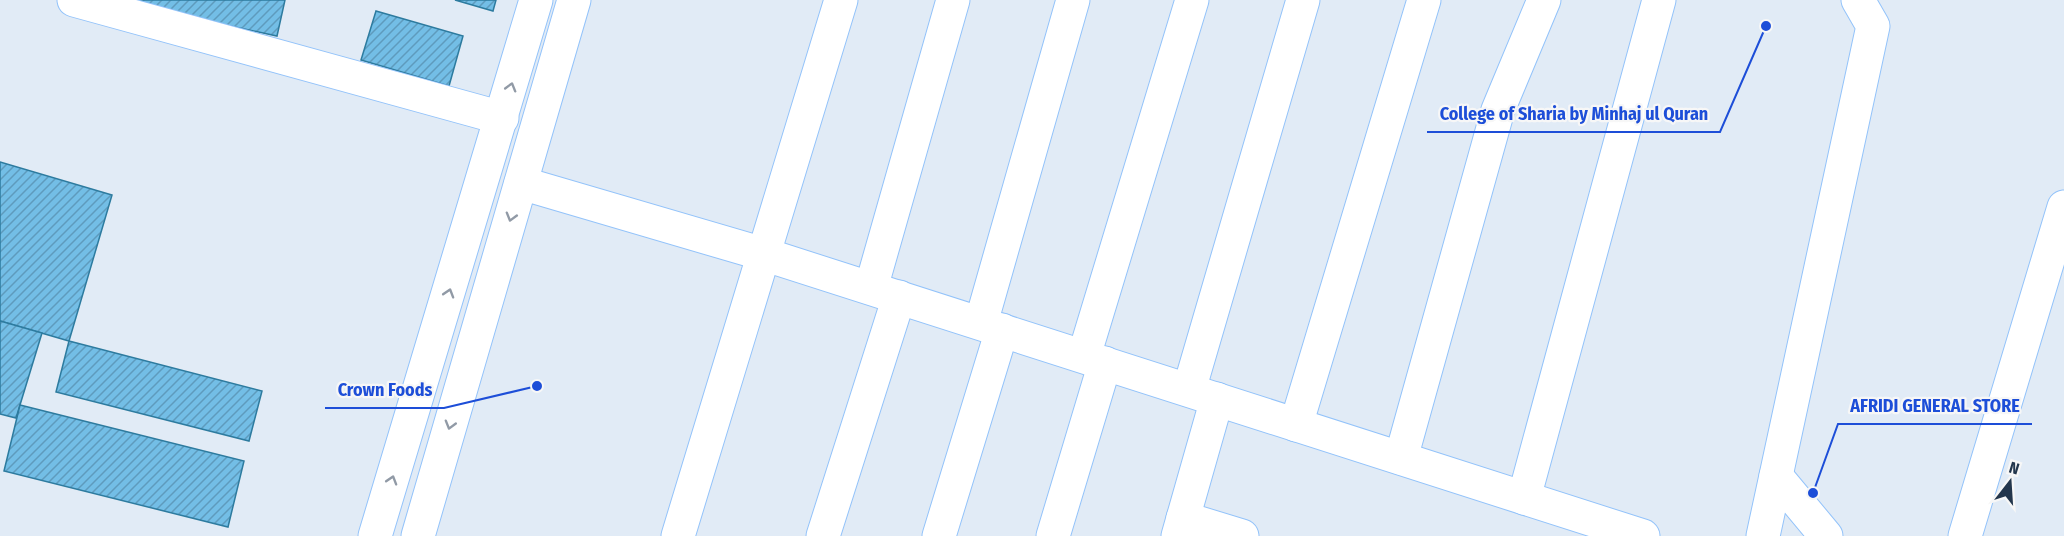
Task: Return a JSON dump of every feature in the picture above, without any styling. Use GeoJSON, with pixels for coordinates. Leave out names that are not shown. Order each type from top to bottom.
{"type":"FeatureCollection","features":[{"type":"Feature","properties":{"kind":"street"},"geometry":{"type":"LineString","coordinates":[[74,0],[502,118]]}},
{"type":"Feature","properties":{"kind":"street"},"geometry":{"type":"LineString","coordinates":[[375,536],[536,0]]}},
{"type":"Feature","properties":{"kind":"street"},"geometry":{"type":"LineString","coordinates":[[418,536],[574,0]]}},
{"type":"Feature","properties":{"kind":"street"},"geometry":{"type":"LineString","coordinates":[[678,536],[841,0]]}},
{"type":"Feature","properties":{"kind":"street"},"geometry":{"type":"LineString","coordinates":[[823,536],[885,292],[953,0]]}},
{"type":"Feature","properties":{"kind":"street"},"geometry":{"type":"LineString","coordinates":[[939,536],[1073,0]]}},
{"type":"Feature","properties":{"kind":"street"},"geometry":{"type":"LineString","coordinates":[[1053,536],[1094,360],[1192,0]]}},
{"type":"Feature","properties":{"kind":"street"},"geometry":{"type":"LineString","coordinates":[[1242,536],[1181,527],[1203,395],[1303,0]]}},
{"type":"Feature","properties":{"kind":"street"},"geometry":{"type":"LineString","coordinates":[[1296,425],[1424,0]]}},
{"type":"Feature","properties":{"kind":"street"},"geometry":{"type":"LineString","coordinates":[[1401,458],[1498,110],[1544,0]]}},
{"type":"Feature","properties":{"kind":"street"},"geometry":{"type":"LineString","coordinates":[[1524,498],[1659,0]]}},
{"type":"Feature","properties":{"kind":"street"},"geometry":{"type":"LineString","coordinates":[[1764,536],[1873,26],[1858,0]]}},
{"type":"Feature","properties":{"kind":"street"},"geometry":{"type":"LineString","coordinates":[[521,183],[885,292],[1643,536]]}},
{"type":"Feature","properties":{"kind":"street"},"geometry":{"type":"LineString","coordinates":[[1965,536],[2064,207]]}},
{"type":"Feature","properties":{"kind":"street"},"geometry":{"type":"LineString","coordinates":[[1776,476],[1826,536]]}},
{"type":"Feature","properties":{"kind":"building"},"geometry":{"type":"Polygon","coordinates":[[[110,0],[285,0],[277,36],[110,0]]]}},
{"type":"Feature","properties":{"kind":"building"},"geometry":{"type":"Polygon","coordinates":[[[455,0],[496,0],[493,11],[455,0]]]}},
{"type":"Feature","properties":{"kind":"building"},"geometry":{"type":"Polygon","coordinates":[[[376,11],[463,36],[449,86],[361,60],[376,11]]]}},
{"type":"Feature","properties":{"kind":"building"},"geometry":{"type":"Polygon","coordinates":[[[0,162],[112,195],[69,341],[0,321],[0,162]]]}},
{"type":"Feature","properties":{"kind":"building"},"geometry":{"type":"Polygon","coordinates":[[[0,321],[42,333],[16,418],[0,414],[0,321]]]}},
{"type":"Feature","properties":{"kind":"building"},"geometry":{"type":"Polygon","coordinates":[[[69,341],[262,391],[249,441],[56,392],[69,341]]]}},
{"type":"Feature","properties":{"kind":"building"},"geometry":{"type":"Polygon","coordinates":[[[20,405],[244,461],[228,527],[4,471],[20,405]]]}},
{"type":"Feature","properties":{"kind":"place","name":"College of Sharia by Minhaj ul Quran"},"geometry":{"type":"Point","coordinates":[1766,26]}},
{"type":"Feature","properties":{"kind":"place","name":"Crown Foods"},"geometry":{"type":"Point","coordinates":[537,386]}},
{"type":"Feature","properties":{"kind":"place","name":"AFRIDI GENERAL STORE"},"geometry":{"type":"Point","coordinates":[1813,493]}}]}
